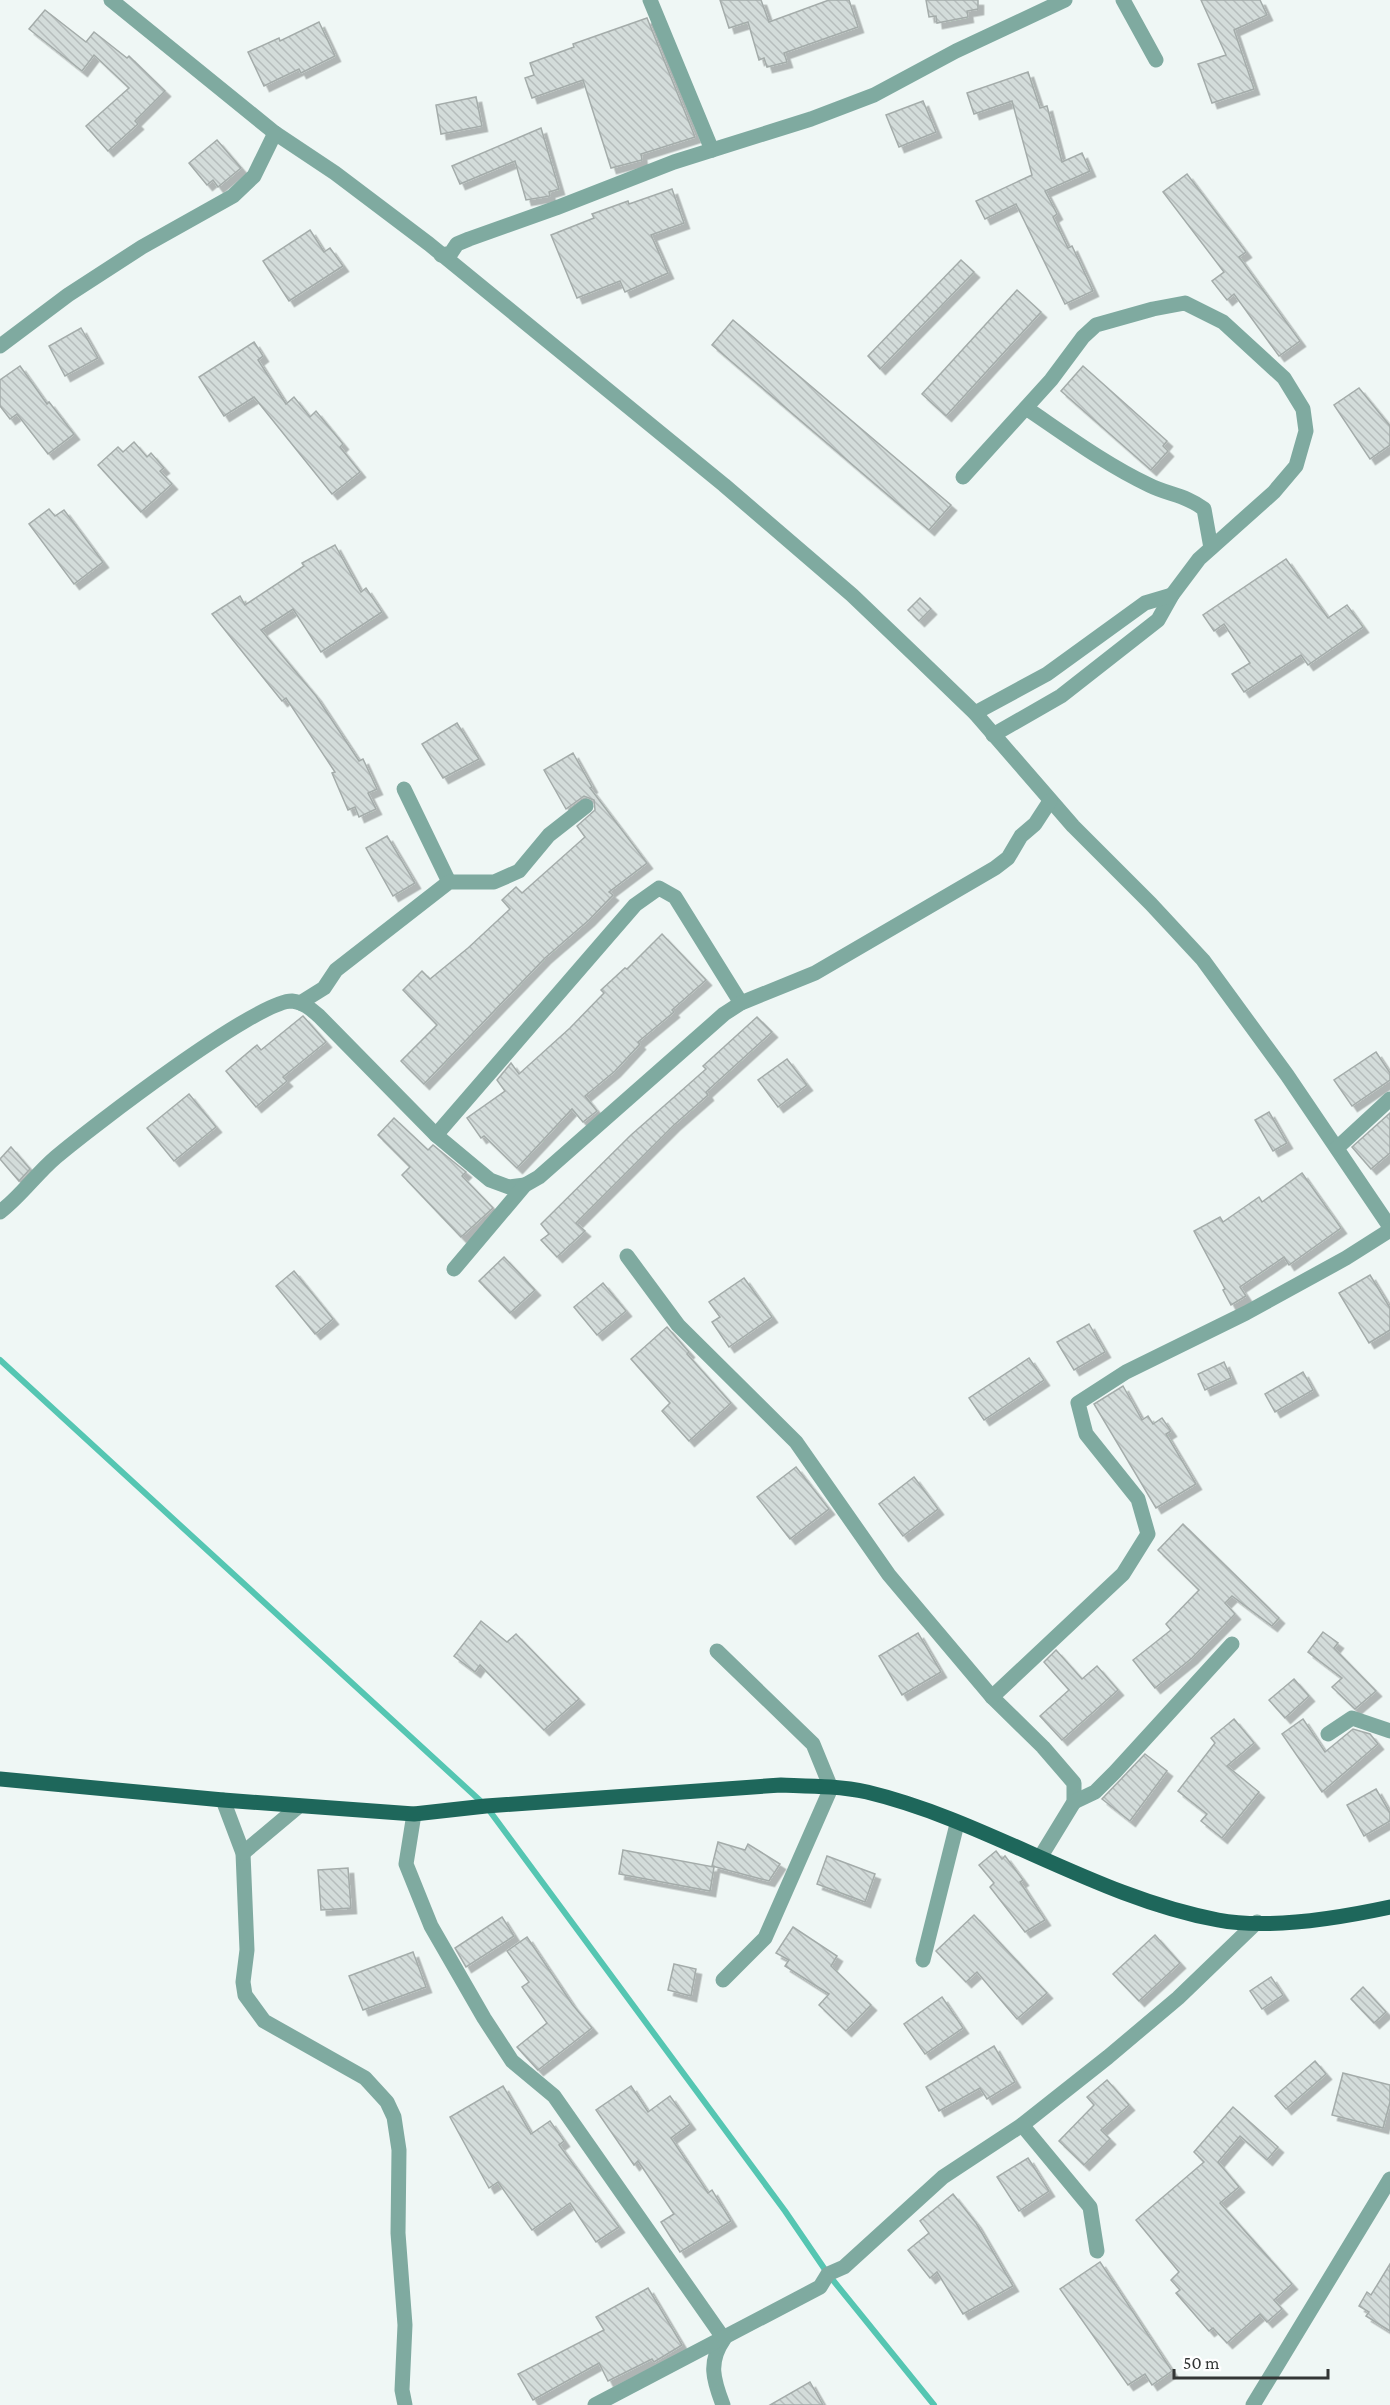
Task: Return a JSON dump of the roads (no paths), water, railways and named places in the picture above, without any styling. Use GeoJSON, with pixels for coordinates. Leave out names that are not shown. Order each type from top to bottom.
{"type":"FeatureCollection","features":[{"type":"Feature","properties":{"kind":"main road"},"geometry":{"type":"LineString","coordinates":[[0,1779],[223,1800],[414,1814],[486,1806],[781,1785],[831,1788],[866,1792],[1041,1856],[1155,1905],[1220,1921],[1287,1923],[1355,1915],[1390,1907]]}},
{"type":"Feature","properties":{"kind":"street"},"geometry":{"type":"LineString","coordinates":[[111,0],[275,133],[335,173],[441,255],[724,484],[852,595],[975,714],[1050,801],[1203,960],[1337,1148],[1390,1228],[1265,1303],[1126,1372],[1078,1403],[1086,1434],[1138,1499],[1148,1534],[1123,1574],[992,1697]]}},
{"type":"Feature","properties":{"kind":"street"},"geometry":{"type":"LineString","coordinates":[[650,0],[712,150]]}},
{"type":"Feature","properties":{"kind":"street"},"geometry":{"type":"LineString","coordinates":[[441,255],[451,253],[457,244],[469,239],[556,208],[614,183],[811,119],[874,95],[956,51],[1065,0]]}},
{"type":"Feature","properties":{"kind":"street"},"geometry":{"type":"LineString","coordinates":[[1123,0],[1156,60]]}},
{"type":"Feature","properties":{"kind":"street"},"geometry":{"type":"LineString","coordinates":[[0,346],[68,295],[142,247],[233,196],[254,176],[275,133]]}},
{"type":"Feature","properties":{"kind":"street"},"geometry":{"type":"LineString","coordinates":[[963,477],[1051,380],[1083,337],[1096,325],[1114,318],[1185,303],[1223,322],[1284,378],[1303,409],[1306,431],[1296,466],[1274,492],[1211,548],[1172,595],[1158,620],[1061,696],[993,735]]}},
{"type":"Feature","properties":{"kind":"street"},"geometry":{"type":"LineString","coordinates":[[1026,408],[1097,457],[1151,486],[1190,498],[1204,509],[1211,548]]}},
{"type":"Feature","properties":{"kind":"street"},"geometry":{"type":"LineString","coordinates":[[975,714],[1047,674],[1145,603],[1172,595]]}},
{"type":"Feature","properties":{"kind":"street"},"geometry":{"type":"LineString","coordinates":[[404,789],[449,882]]}},
{"type":"Feature","properties":{"kind":"street"},"geometry":{"type":"LineString","coordinates":[[454,1269],[525,1185],[539,1177],[724,1014],[741,1003],[815,974],[994,868],[1008,858],[1021,836],[1035,824],[1050,801]]}},
{"type":"Feature","properties":{"kind":"street"},"geometry":{"type":"LineString","coordinates":[[300,1003],[324,988],[336,970],[449,882],[494,882],[519,871],[549,835],[586,806]]}},
{"type":"Feature","properties":{"kind":"street"},"geometry":{"type":"LineString","coordinates":[[436,1135],[635,905],[659,888],[675,897],[741,1003]]}},
{"type":"Feature","properties":{"kind":"street"},"geometry":{"type":"LineString","coordinates":[[0,1212],[81,1136],[187,1058],[268,1007],[291,1001],[300,1003],[319,1016],[436,1135],[490,1180],[509,1186],[525,1185]]}},
{"type":"Feature","properties":{"kind":"street"},"geometry":{"type":"LineString","coordinates":[[1337,1148],[1390,1099]]}},
{"type":"Feature","properties":{"kind":"street"},"geometry":{"type":"LineString","coordinates":[[627,1256],[678,1325],[796,1442],[889,1575],[992,1697],[1042,1746],[1074,1783],[1074,1802],[1041,1856]]}},
{"type":"Feature","properties":{"kind":"street"},"geometry":{"type":"LineString","coordinates":[[1074,1802],[1095,1792],[1232,1644]]}},
{"type":"Feature","properties":{"kind":"street"},"geometry":{"type":"LineString","coordinates":[[717,1651],[813,1744],[831,1788],[765,1938],[723,1980]]}},
{"type":"Feature","properties":{"kind":"street"},"geometry":{"type":"LineString","coordinates":[[1328,1734],[1352,1719],[1390,1731]]}},
{"type":"Feature","properties":{"kind":"street"},"geometry":{"type":"LineString","coordinates":[[223,1800],[243,1853],[247,1950],[243,1982],[245,1995],[264,2021],[365,2078],[387,2102],[394,2116],[399,2150],[398,2233],[405,2325],[402,2368],[405,2405]]}},
{"type":"Feature","properties":{"kind":"street"},"geometry":{"type":"LineString","coordinates":[[243,1853],[299,1806]]}},
{"type":"Feature","properties":{"kind":"street"},"geometry":{"type":"LineString","coordinates":[[414,1814],[406,1864],[431,1926],[484,2018],[512,2061],[554,2096],[724,2338]]}},
{"type":"Feature","properties":{"kind":"street"},"geometry":{"type":"LineString","coordinates":[[923,1960],[957,1824]]}},
{"type":"Feature","properties":{"kind":"street"},"geometry":{"type":"LineString","coordinates":[[595,2405],[820,2287],[828,2274],[844,2267],[944,2177],[1022,2125],[1178,1998],[1257,1922]]}},
{"type":"Feature","properties":{"kind":"street"},"geometry":{"type":"LineString","coordinates":[[1022,2125],[1090,2207],[1097,2252]]}},
{"type":"Feature","properties":{"kind":"street"},"geometry":{"type":"LineString","coordinates":[[1253,2405],[1390,2179]]}},
{"type":"Feature","properties":{"kind":"street"},"geometry":{"type":"LineString","coordinates":[[723,2405],[712,2365],[715,2352],[724,2338]]}},
{"type":"Feature","properties":{"kind":"waterway"},"geometry":{"type":"LineString","coordinates":[[0,1360],[486,1806],[785,2211],[828,2274],[934,2405]]}}]}
